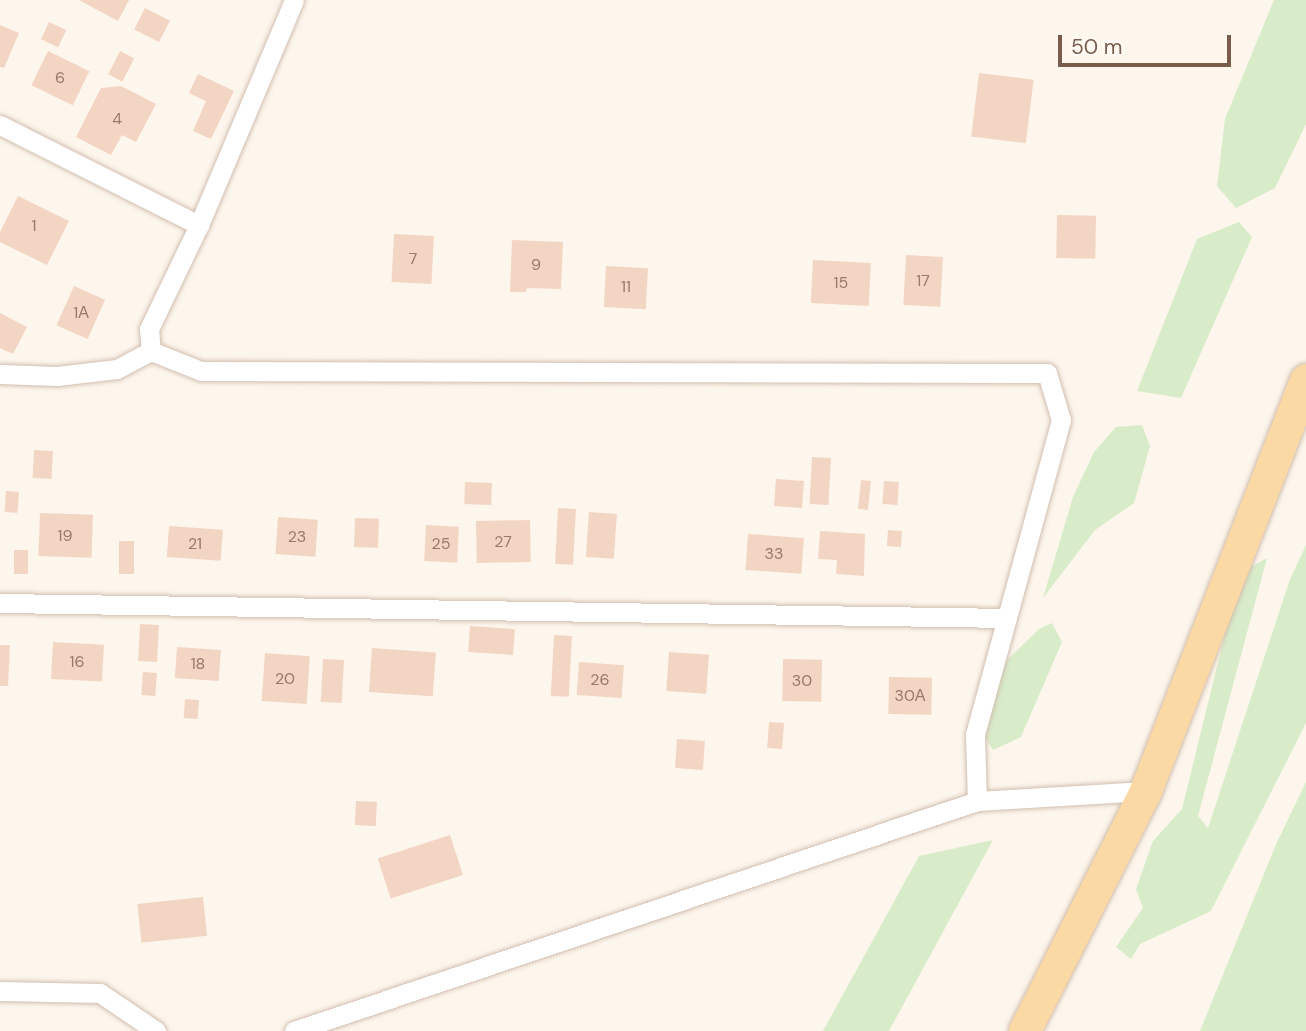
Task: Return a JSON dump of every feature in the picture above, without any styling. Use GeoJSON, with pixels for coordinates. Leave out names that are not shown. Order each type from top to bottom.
{"type":"FeatureCollection","features":[{"type":"Feature","properties":{"kind":"main road"},"geometry":{"type":"LineString","coordinates":[[1026,1031],[1146,790],[1306,380]]}},
{"type":"Feature","properties":{"kind":"street"},"geometry":{"type":"LineString","coordinates":[[151,351],[149,329],[198,225],[294,0]]}},
{"type":"Feature","properties":{"kind":"street"},"geometry":{"type":"LineString","coordinates":[[0,125],[198,225]]}},
{"type":"Feature","properties":{"kind":"street"},"geometry":{"type":"LineString","coordinates":[[0,374],[57,376],[117,369],[151,351],[201,370],[1047,373],[1061,420],[975,736],[977,801]]}},
{"type":"Feature","properties":{"kind":"street"},"geometry":{"type":"LineString","coordinates":[[0,603],[1007,618]]}},
{"type":"Feature","properties":{"kind":"street"},"geometry":{"type":"LineString","coordinates":[[294,1031],[977,801],[1146,790]]}},
{"type":"Feature","properties":{"kind":"street"},"geometry":{"type":"LineString","coordinates":[[0,991],[100,993],[156,1031]]}},
{"type":"Feature","properties":{"kind":"green space"},"geometry":{"type":"Polygon","coordinates":[[[1274,0],[1306,0],[1306,124],[1275,188],[1236,208],[1217,186],[1225,119],[1274,0]]]}},
{"type":"Feature","properties":{"kind":"green space"},"geometry":{"type":"Polygon","coordinates":[[[1239,222],[1252,237],[1181,398],[1137,391],[1197,239],[1239,222]]]}},
{"type":"Feature","properties":{"kind":"green space"},"geometry":{"type":"Polygon","coordinates":[[[1142,425],[1150,446],[1134,503],[1095,530],[1043,598],[1073,497],[1094,452],[1116,427],[1142,425]]]}},
{"type":"Feature","properties":{"kind":"green space"},"geometry":{"type":"Polygon","coordinates":[[[1306,545],[1306,723],[1211,911],[1140,944],[1131,959],[1116,947],[1143,908],[1136,889],[1153,841],[1182,809],[1240,573],[1267,558],[1198,816],[1208,828],[1290,579],[1306,545]]]}},
{"type":"Feature","properties":{"kind":"green space"},"geometry":{"type":"Polygon","coordinates":[[[1052,623],[1062,642],[1021,737],[993,750],[984,735],[1004,663],[1039,629],[1052,623]]]}},
{"type":"Feature","properties":{"kind":"green space"},"geometry":{"type":"Polygon","coordinates":[[[1306,782],[1306,1031],[1200,1031],[1277,842],[1306,782]]]}},
{"type":"Feature","properties":{"kind":"green space"},"geometry":{"type":"Polygon","coordinates":[[[993,840],[889,1031],[823,1031],[919,856],[993,840]]]}},
{"type":"Feature","properties":{"kind":"building"},"geometry":{"type":"Polygon","coordinates":[[[79,0],[129,0],[118,21],[79,0]]]}},
{"type":"Feature","properties":{"kind":"building"},"geometry":{"type":"Polygon","coordinates":[[[145,8],[170,21],[159,42],[134,29],[145,8]]]}},
{"type":"Feature","properties":{"kind":"building"},"geometry":{"type":"Polygon","coordinates":[[[49,22],[66,30],[58,47],[41,39],[49,22]]]}},
{"type":"Feature","properties":{"kind":"building"},"geometry":{"type":"Polygon","coordinates":[[[0,25],[19,33],[4,68],[0,67],[0,25]]]}},
{"type":"Feature","properties":{"kind":"building"},"geometry":{"type":"Polygon","coordinates":[[[48,51],[89,71],[73,105],[31,85],[48,51]]]}},
{"type":"Feature","properties":{"kind":"building"},"geometry":{"type":"Polygon","coordinates":[[[120,51],[134,58],[122,81],[108,74],[120,51]]]}},
{"type":"Feature","properties":{"kind":"building"},"geometry":{"type":"Polygon","coordinates":[[[979,73],[1034,80],[1026,143],[971,137],[979,73]]]}},
{"type":"Feature","properties":{"kind":"building"},"geometry":{"type":"Polygon","coordinates":[[[198,74],[234,91],[211,139],[193,131],[206,101],[189,93],[198,74]]]}},
{"type":"Feature","properties":{"kind":"building"},"geometry":{"type":"Polygon","coordinates":[[[121,86],[156,104],[136,142],[122,135],[111,155],[76,137],[101,88],[121,86]]]}},
{"type":"Feature","properties":{"kind":"building"},"geometry":{"type":"Polygon","coordinates":[[[18,196],[69,221],[47,265],[0,242],[0,232],[18,196]]]}},
{"type":"Feature","properties":{"kind":"building"},"geometry":{"type":"Polygon","coordinates":[[[1057,215],[1096,216],[1095,259],[1056,258],[1057,215]]]}},
{"type":"Feature","properties":{"kind":"building"},"geometry":{"type":"Polygon","coordinates":[[[394,234],[434,236],[431,284],[391,282],[394,234]]]}},
{"type":"Feature","properties":{"kind":"building"},"geometry":{"type":"Polygon","coordinates":[[[512,240],[563,242],[561,289],[527,288],[526,292],[510,292],[512,240]]]}},
{"type":"Feature","properties":{"kind":"building"},"geometry":{"type":"Polygon","coordinates":[[[906,255],[943,257],[940,307],[903,305],[906,255]]]}},
{"type":"Feature","properties":{"kind":"building"},"geometry":{"type":"Polygon","coordinates":[[[813,260],[871,263],[869,306],[811,303],[813,260]]]}},
{"type":"Feature","properties":{"kind":"building"},"geometry":{"type":"Polygon","coordinates":[[[606,266],[648,268],[646,309],[604,307],[606,266]]]}},
{"type":"Feature","properties":{"kind":"building"},"geometry":{"type":"Polygon","coordinates":[[[74,286],[105,300],[88,339],[57,325],[74,286]]]}},
{"type":"Feature","properties":{"kind":"building"},"geometry":{"type":"Polygon","coordinates":[[[0,313],[27,327],[13,354],[0,348],[0,313]]]}},
{"type":"Feature","properties":{"kind":"building"},"geometry":{"type":"Polygon","coordinates":[[[34,450],[53,451],[52,479],[33,478],[34,450]]]}},
{"type":"Feature","properties":{"kind":"building"},"geometry":{"type":"Polygon","coordinates":[[[812,457],[831,458],[829,505],[810,504],[812,457]]]}},
{"type":"Feature","properties":{"kind":"building"},"geometry":{"type":"Polygon","coordinates":[[[776,479],[804,481],[802,508],[774,506],[776,479]]]}},
{"type":"Feature","properties":{"kind":"building"},"geometry":{"type":"Polygon","coordinates":[[[861,480],[871,481],[868,510],[858,509],[861,480]]]}},
{"type":"Feature","properties":{"kind":"building"},"geometry":{"type":"Polygon","coordinates":[[[884,481],[899,482],[897,505],[882,504],[884,481]]]}},
{"type":"Feature","properties":{"kind":"building"},"geometry":{"type":"Polygon","coordinates":[[[465,482],[492,483],[491,505],[464,504],[465,482]]]}},
{"type":"Feature","properties":{"kind":"building"},"geometry":{"type":"Polygon","coordinates":[[[6,491],[19,492],[18,513],[5,512],[6,491]]]}},
{"type":"Feature","properties":{"kind":"building"},"geometry":{"type":"Polygon","coordinates":[[[558,508],[576,509],[573,565],[555,564],[558,508]]]}},
{"type":"Feature","properties":{"kind":"building"},"geometry":{"type":"Polygon","coordinates":[[[589,512],[617,514],[614,559],[586,557],[589,512]]]}},
{"type":"Feature","properties":{"kind":"building"},"geometry":{"type":"Polygon","coordinates":[[[40,513],[93,515],[91,558],[38,556],[40,513]]]}},
{"type":"Feature","properties":{"kind":"building"},"geometry":{"type":"Polygon","coordinates":[[[278,517],[318,520],[315,557],[275,554],[278,517]]]}},
{"type":"Feature","properties":{"kind":"building"},"geometry":{"type":"Polygon","coordinates":[[[355,518],[379,519],[378,548],[354,547],[355,518]]]}},
{"type":"Feature","properties":{"kind":"building"},"geometry":{"type":"Polygon","coordinates":[[[530,520],[531,562],[477,563],[476,521],[530,520]]]}},
{"type":"Feature","properties":{"kind":"building"},"geometry":{"type":"Polygon","coordinates":[[[426,525],[459,527],[457,563],[424,561],[426,525]]]}},
{"type":"Feature","properties":{"kind":"building"},"geometry":{"type":"Polygon","coordinates":[[[169,526],[223,530],[221,561],[167,557],[169,526]]]}},
{"type":"Feature","properties":{"kind":"building"},"geometry":{"type":"Polygon","coordinates":[[[888,530],[902,531],[901,547],[887,546],[888,530]]]}},
{"type":"Feature","properties":{"kind":"building"},"geometry":{"type":"Polygon","coordinates":[[[820,531],[865,534],[864,576],[836,574],[837,560],[818,559],[820,531]]]}},
{"type":"Feature","properties":{"kind":"building"},"geometry":{"type":"Polygon","coordinates":[[[748,534],[804,538],[801,574],[745,570],[748,534]]]}},
{"type":"Feature","properties":{"kind":"building"},"geometry":{"type":"Polygon","coordinates":[[[119,541],[134,541],[134,574],[119,574],[119,541]]]}},
{"type":"Feature","properties":{"kind":"building"},"geometry":{"type":"Polygon","coordinates":[[[14,550],[28,550],[28,574],[14,574],[14,550]]]}},
{"type":"Feature","properties":{"kind":"building"},"geometry":{"type":"Polygon","coordinates":[[[140,624],[159,625],[157,662],[138,661],[140,624]]]}},
{"type":"Feature","properties":{"kind":"building"},"geometry":{"type":"Polygon","coordinates":[[[470,626],[515,629],[513,655],[468,652],[470,626]]]}},
{"type":"Feature","properties":{"kind":"building"},"geometry":{"type":"Polygon","coordinates":[[[554,635],[572,636],[569,697],[551,696],[554,635]]]}},
{"type":"Feature","properties":{"kind":"building"},"geometry":{"type":"Polygon","coordinates":[[[53,642],[104,645],[102,682],[51,679],[53,642]]]}},
{"type":"Feature","properties":{"kind":"building"},"geometry":{"type":"Polygon","coordinates":[[[0,645],[10,645],[8,686],[0,686],[0,645]]]}},
{"type":"Feature","properties":{"kind":"building"},"geometry":{"type":"Polygon","coordinates":[[[177,647],[221,650],[219,681],[175,678],[177,647]]]}},
{"type":"Feature","properties":{"kind":"building"},"geometry":{"type":"Polygon","coordinates":[[[372,648],[436,652],[433,696],[369,692],[372,648]]]}},
{"type":"Feature","properties":{"kind":"building"},"geometry":{"type":"Polygon","coordinates":[[[669,652],[709,655],[706,694],[666,691],[669,652]]]}},
{"type":"Feature","properties":{"kind":"building"},"geometry":{"type":"Polygon","coordinates":[[[265,653],[310,656],[307,704],[262,701],[265,653]]]}},
{"type":"Feature","properties":{"kind":"building"},"geometry":{"type":"Polygon","coordinates":[[[323,659],[344,660],[342,703],[321,702],[323,659]]]}},
{"type":"Feature","properties":{"kind":"building"},"geometry":{"type":"Polygon","coordinates":[[[783,659],[822,660],[821,702],[782,701],[783,659]]]}},
{"type":"Feature","properties":{"kind":"building"},"geometry":{"type":"Polygon","coordinates":[[[579,662],[624,665],[622,698],[577,695],[579,662]]]}},
{"type":"Feature","properties":{"kind":"building"},"geometry":{"type":"Polygon","coordinates":[[[143,672],[157,673],[155,696],[141,695],[143,672]]]}},
{"type":"Feature","properties":{"kind":"building"},"geometry":{"type":"Polygon","coordinates":[[[889,677],[932,678],[931,715],[888,714],[889,677]]]}},
{"type":"Feature","properties":{"kind":"building"},"geometry":{"type":"Polygon","coordinates":[[[185,699],[199,700],[198,719],[184,718],[185,699]]]}},
{"type":"Feature","properties":{"kind":"building"},"geometry":{"type":"Polygon","coordinates":[[[769,722],[784,723],[782,749],[767,748],[769,722]]]}},
{"type":"Feature","properties":{"kind":"building"},"geometry":{"type":"Polygon","coordinates":[[[677,739],[705,741],[703,770],[675,768],[677,739]]]}},
{"type":"Feature","properties":{"kind":"building"},"geometry":{"type":"Polygon","coordinates":[[[356,801],[377,802],[376,826],[355,825],[356,801]]]}},
{"type":"Feature","properties":{"kind":"building"},"geometry":{"type":"Polygon","coordinates":[[[450,835],[463,875],[391,898],[378,858],[450,835]]]}},
{"type":"Feature","properties":{"kind":"building"},"geometry":{"type":"Polygon","coordinates":[[[203,897],[207,936],[141,943],[137,904],[203,897]]]}}]}
